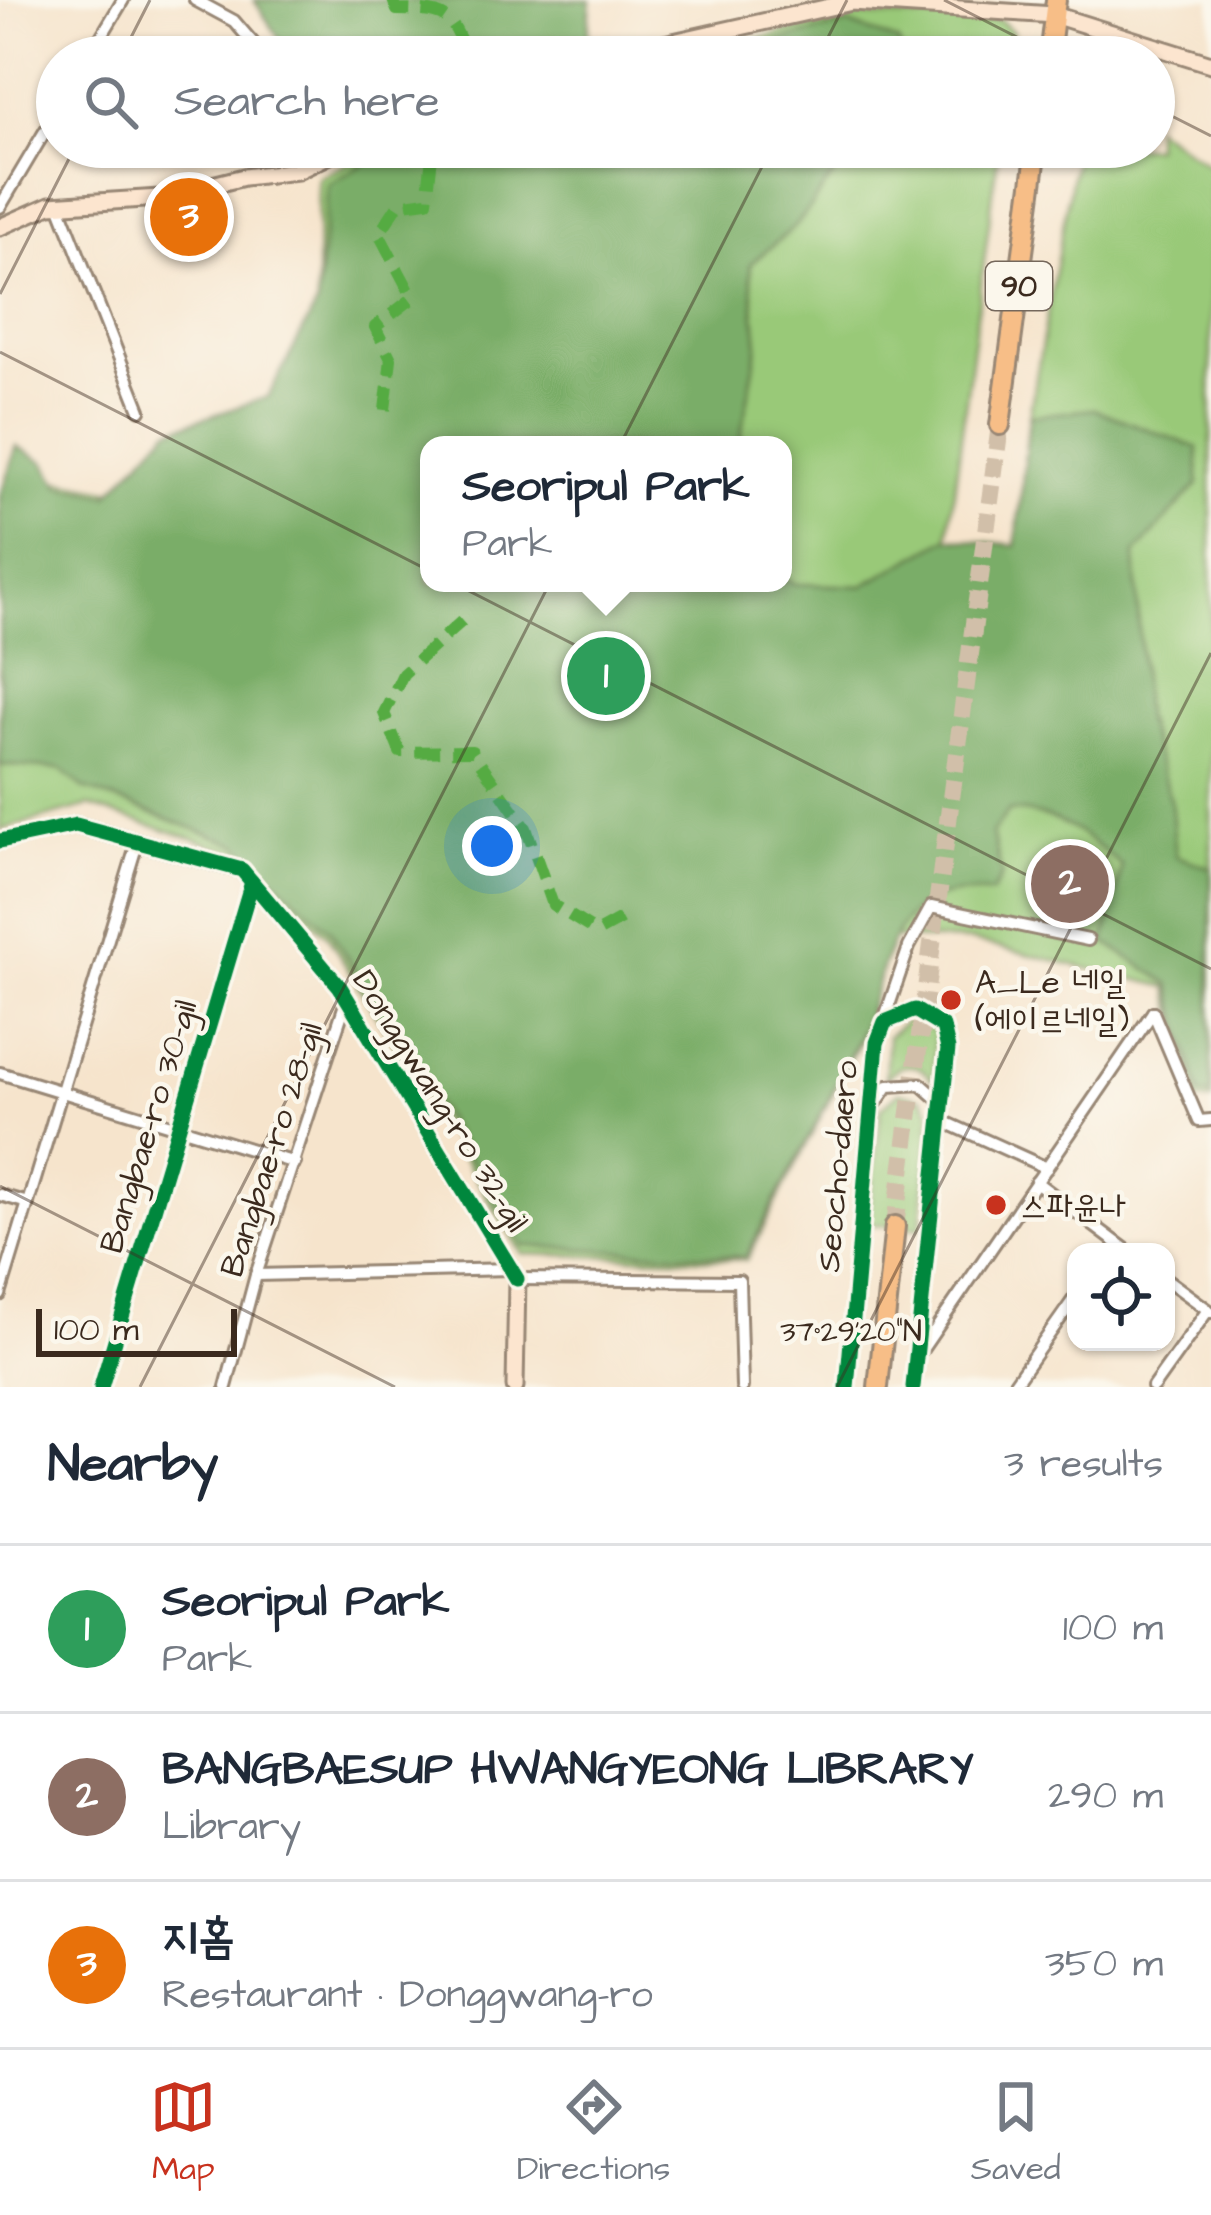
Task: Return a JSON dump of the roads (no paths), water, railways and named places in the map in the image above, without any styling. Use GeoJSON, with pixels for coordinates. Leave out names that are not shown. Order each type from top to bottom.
{"type":"FeatureCollection","features":[{"type":"Feature","properties":{"kind":"main road","name":"90"},"geometry":{"type":"LineString","coordinates":[[1000,425],[1034,168]]}},
{"type":"Feature","properties":{"kind":"main road","name":"Seocho-daero"},"geometry":{"type":"LineString","coordinates":[[878,1387],[895,1226]]}},
{"type":"Feature","properties":{"kind":"street"},"geometry":{"type":"LineString","coordinates":[[102,36],[123,0]]}},
{"type":"Feature","properties":{"kind":"street"},"geometry":{"type":"LineString","coordinates":[[195,0],[234,21],[247,36]]}},
{"type":"Feature","properties":{"kind":"street"},"geometry":{"type":"LineString","coordinates":[[700,36],[852,2],[1055,8],[1133,36]]}},
{"type":"Feature","properties":{"kind":"street"},"geometry":{"type":"LineString","coordinates":[[1175,51],[1211,64]]}},
{"type":"Feature","properties":{"kind":"street"},"geometry":{"type":"LineString","coordinates":[[0,207],[36,146]]}},
{"type":"Feature","properties":{"kind":"street"},"geometry":{"type":"LineString","coordinates":[[0,227],[59,205],[213,189],[244,176],[304,168]]}},
{"type":"Feature","properties":{"kind":"street"},"geometry":{"type":"LineString","coordinates":[[59,205],[140,410]]}},
{"type":"Feature","properties":{"kind":"street","name":"Donggwang-ro 32-gil"},"geometry":{"type":"LineString","coordinates":[[0,841],[76,825],[242,869],[347,998],[514,1274]]}},
{"type":"Feature","properties":{"kind":"street"},"geometry":{"type":"LineString","coordinates":[[0,1294],[139,840]]}},
{"type":"Feature","properties":{"kind":"street","name":"Bangbae-ro 30-gil"},"geometry":{"type":"LineString","coordinates":[[101,1387],[252,882]]}},
{"type":"Feature","properties":{"kind":"street"},"geometry":{"type":"LineString","coordinates":[[880,1032],[909,947],[931,907],[1088,940]]}},
{"type":"Feature","properties":{"kind":"street","name":"Bangbae-ro 28-gil"},"geometry":{"type":"LineString","coordinates":[[226,1387],[256,1275],[347,998]]}},
{"type":"Feature","properties":{"kind":"street","name":"Seocho-daero"},"geometry":{"type":"LineString","coordinates":[[848,1387],[880,1032],[894,1015],[915,1010],[943,1027],[948,1049],[914,1387]]}},
{"type":"Feature","properties":{"kind":"street"},"geometry":{"type":"LineString","coordinates":[[918,1356],[1154,1012],[1198,1120],[1211,1120]]}},
{"type":"Feature","properties":{"kind":"street"},"geometry":{"type":"LineString","coordinates":[[0,1073],[296,1163]]}},
{"type":"Feature","properties":{"kind":"street","name":"Seocho-daero"},"geometry":{"type":"LineString","coordinates":[[872,1114],[880,1094],[910,1081],[938,1099],[943,1120]]}},
{"type":"Feature","properties":{"kind":"street","name":"Seocho-daero"},"geometry":{"type":"LineString","coordinates":[[943,1120],[1047,1168]]}},
{"type":"Feature","properties":{"kind":"street"},"geometry":{"type":"LineString","coordinates":[[1036,1182],[1107,1243]]}},
{"type":"Feature","properties":{"kind":"street"},"geometry":{"type":"LineString","coordinates":[[0,1195],[28,1203]]}},
{"type":"Feature","properties":{"kind":"street"},"geometry":{"type":"LineString","coordinates":[[256,1275],[514,1274],[739,1281],[742,1387]]}},
{"type":"Feature","properties":{"kind":"street"},"geometry":{"type":"LineString","coordinates":[[514,1274],[515,1387]]}},
{"type":"Feature","properties":{"kind":"street"},"geometry":{"type":"LineString","coordinates":[[1153,1387],[1210,1311],[1175,1286]]}},
{"type":"Feature","properties":{"kind":"street"},"geometry":{"type":"LineString","coordinates":[[1012,1387],[1067,1309]]}},
{"type":"Feature","properties":{"kind":"tunnel"},"geometry":{"type":"LineString","coordinates":[[895,1226],[1000,425]]}},
{"type":"Feature","properties":{"kind":"place","name":"지홈"},"geometry":{"type":"Point","coordinates":[189,217]}},
{"type":"Feature","properties":{"kind":"place","name":"Seoripul Park"},"geometry":{"type":"Point","coordinates":[606,676]}},
{"type":"Feature","properties":{"kind":"place","name":"BANGBAESUP HWANGYEONG LIBRARY"},"geometry":{"type":"Point","coordinates":[1070,884]}},
{"type":"Feature","properties":{"kind":"place","name":"A_Le 네일 (에이르네일)"},"geometry":{"type":"Point","coordinates":[951,1000]}},
{"type":"Feature","properties":{"kind":"place","name":"스파윤나"},"geometry":{"type":"Point","coordinates":[996,1205]}}]}
